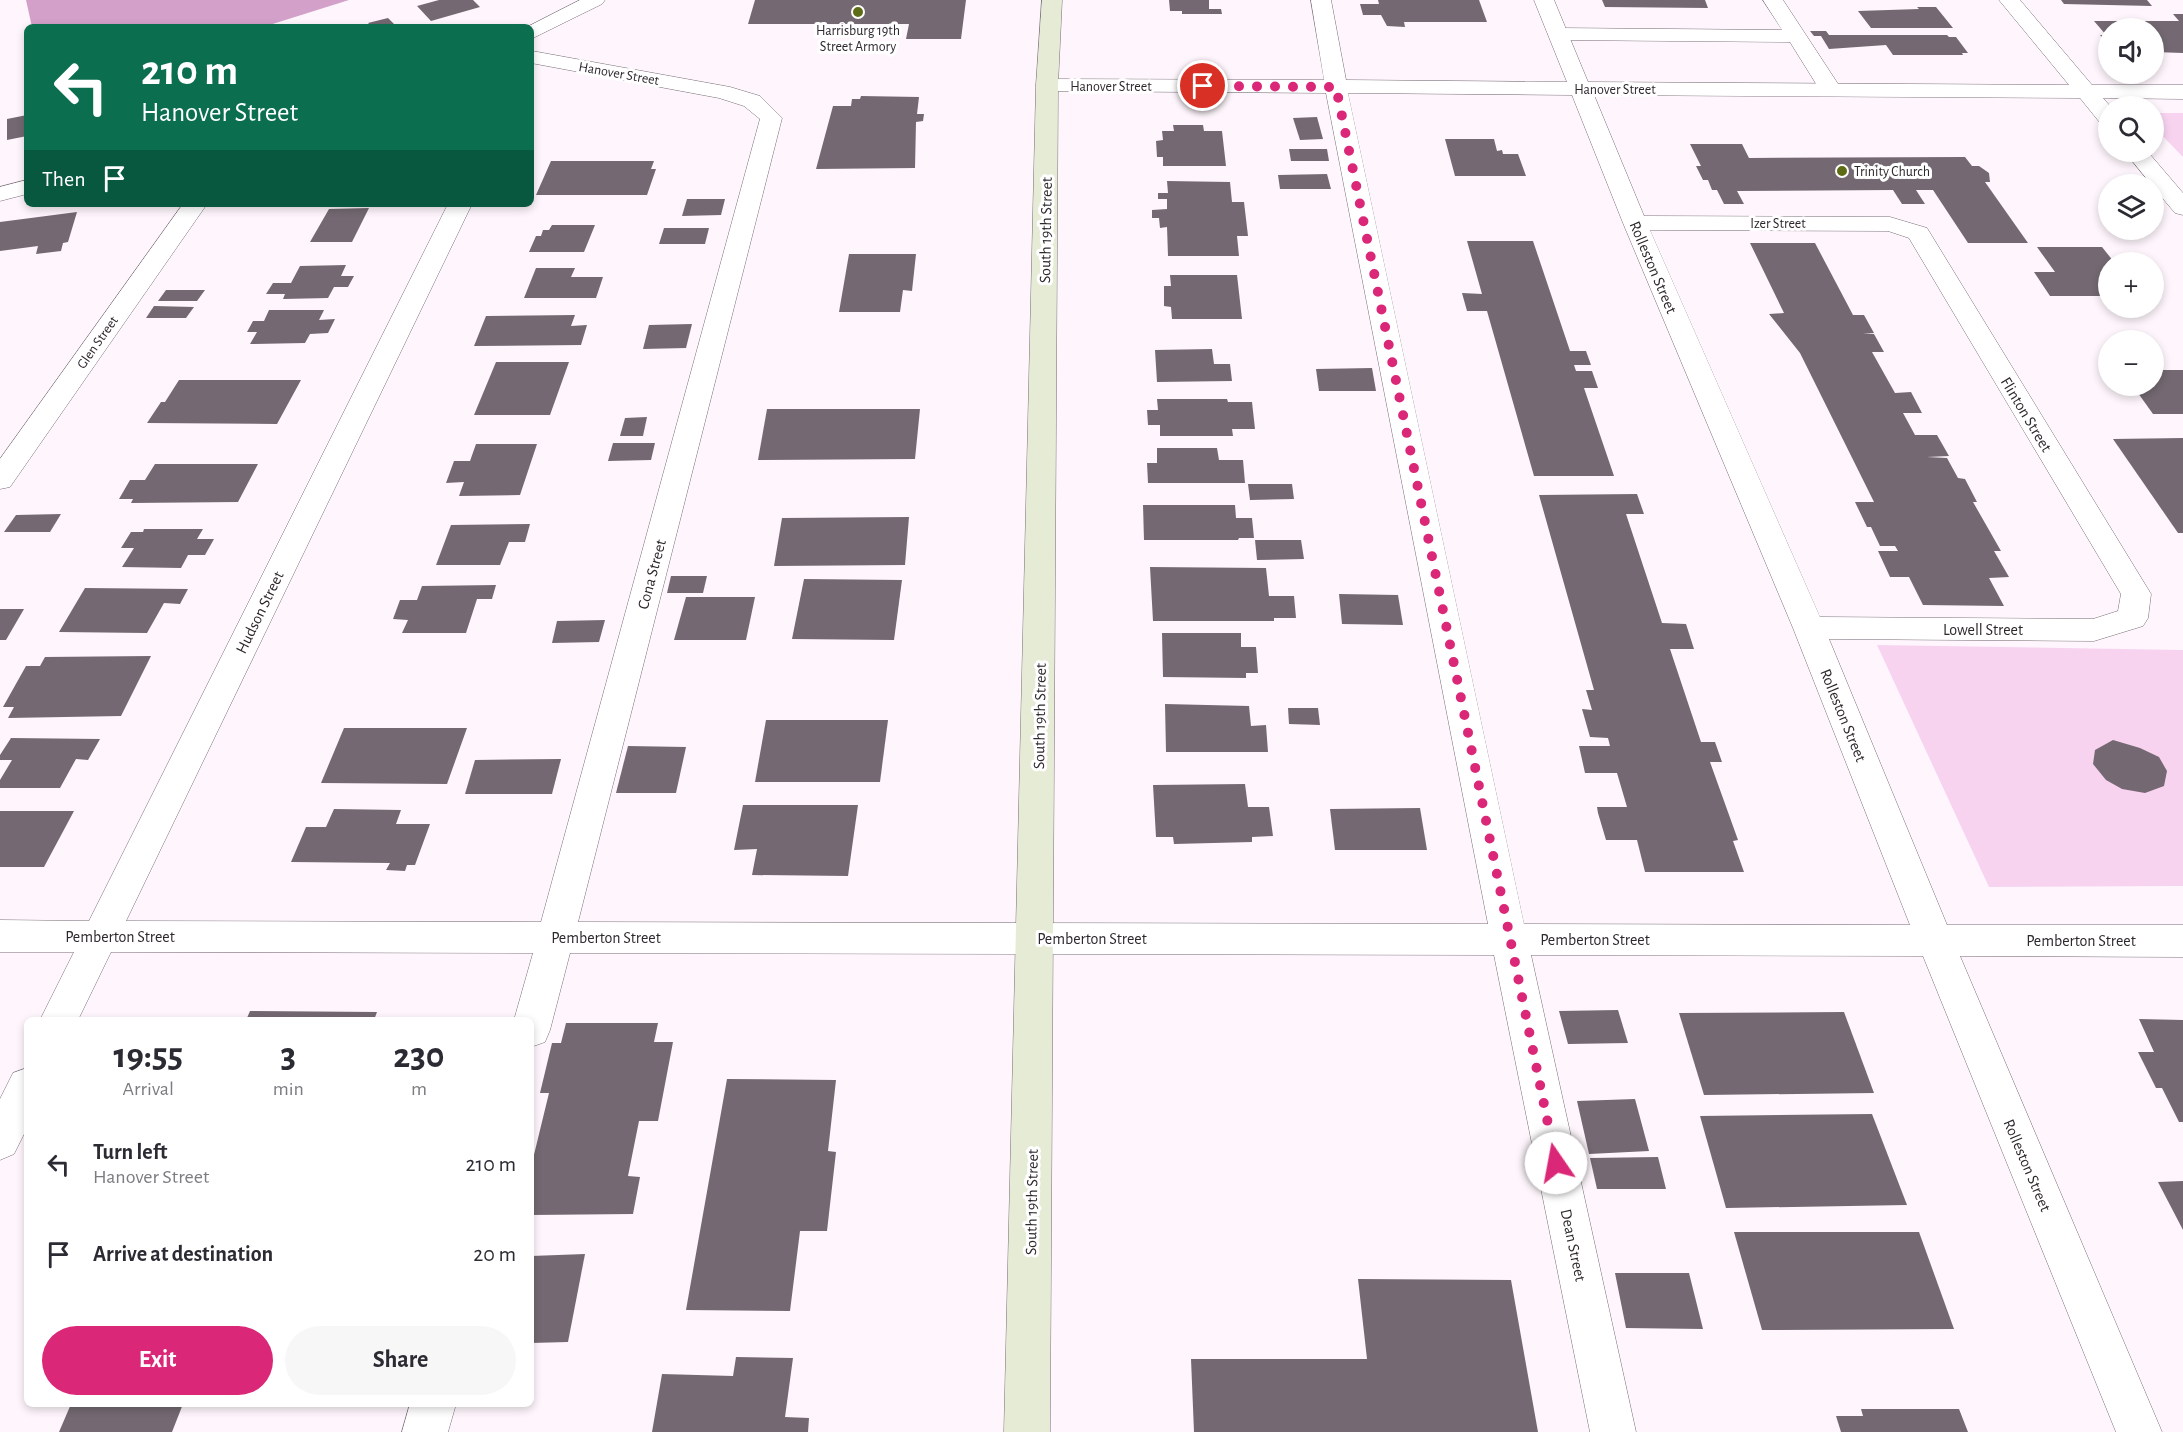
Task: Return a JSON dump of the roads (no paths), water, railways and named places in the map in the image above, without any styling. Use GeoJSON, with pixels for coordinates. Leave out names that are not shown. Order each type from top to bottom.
{"type":"FeatureCollection","features":[{"type":"Feature","properties":{"kind":"street"},"geometry":{"type":"LineString","coordinates":[[534,31],[595,0]]}},
{"type":"Feature","properties":{"kind":"street","name":"South 19th Street"},"geometry":{"type":"LineString","coordinates":[[1027,1432],[1047,85],[1052,0]]}},
{"type":"Feature","properties":{"kind":"street","name":"Dean Street"},"geometry":{"type":"LineString","coordinates":[[1321,0],[1336,87],[1509,938],[1613,1432]]}},
{"type":"Feature","properties":{"kind":"street","name":"Rolleston Street"},"geometry":{"type":"LineString","coordinates":[[1544,0],[1635,223],[1809,628],[1935,940],[2139,1432]]}},
{"type":"Feature","properties":{"kind":"street"},"geometry":{"type":"LineString","coordinates":[[2009,0],[2098,106]]}},
{"type":"Feature","properties":{"kind":"street"},"geometry":{"type":"LineString","coordinates":[[1775,2],[1831,90]]}},
{"type":"Feature","properties":{"kind":"street"},"geometry":{"type":"LineString","coordinates":[[1558,34],[1797,36]]}},
{"type":"Feature","properties":{"kind":"street","name":"Hanover Street"},"geometry":{"type":"LineString","coordinates":[[534,58],[722,92],[752,101],[771,118]]}},
{"type":"Feature","properties":{"kind":"street","name":"Hanover Street"},"geometry":{"type":"LineString","coordinates":[[1047,85],[2183,92]]}},
{"type":"Feature","properties":{"kind":"street","name":"Cona Street"},"geometry":{"type":"LineString","coordinates":[[534,1018],[771,118]]}},
{"type":"Feature","properties":{"kind":"street"},"geometry":{"type":"LineString","coordinates":[[2144,162],[2183,208]]}},
{"type":"Feature","properties":{"kind":"street"},"geometry":{"type":"LineString","coordinates":[[0,194],[24,189]]}},
{"type":"Feature","properties":{"kind":"street","name":"Glen Street"},"geometry":{"type":"LineString","coordinates":[[0,480],[193,207]]}},
{"type":"Feature","properties":{"kind":"street","name":"Hudson Street"},"geometry":{"type":"LineString","coordinates":[[60,1017],[459,207]]}},
{"type":"Feature","properties":{"kind":"street","name":"Izer Street"},"geometry":{"type":"LineString","coordinates":[[1635,223],[1890,224],[1918,233]]}},
{"type":"Feature","properties":{"kind":"street","name":"Flinton Street"},"geometry":{"type":"LineString","coordinates":[[1918,233],[2136,594]]}},
{"type":"Feature","properties":{"kind":"street","name":"Lowell Street"},"geometry":{"type":"LineString","coordinates":[[1809,628],[2094,630],[2132,618],[2136,594]]}},
{"type":"Feature","properties":{"kind":"street","name":"Pemberton Street"},"geometry":{"type":"LineString","coordinates":[[0,936],[2183,941]]}},
{"type":"Feature","properties":{"kind":"street"},"geometry":{"type":"LineString","coordinates":[[0,1141],[24,1092]]}},
{"type":"Feature","properties":{"kind":"street"},"geometry":{"type":"LineString","coordinates":[[425,1432],[432,1407]]}},
{"type":"Feature","properties":{"kind":"place","name":"Harrisburg 19th Street Armory"},"geometry":{"type":"Point","coordinates":[858,12]}},
{"type":"Feature","properties":{"kind":"place","name":"Trinity Church"},"geometry":{"type":"Point","coordinates":[1842,171]}}]}
